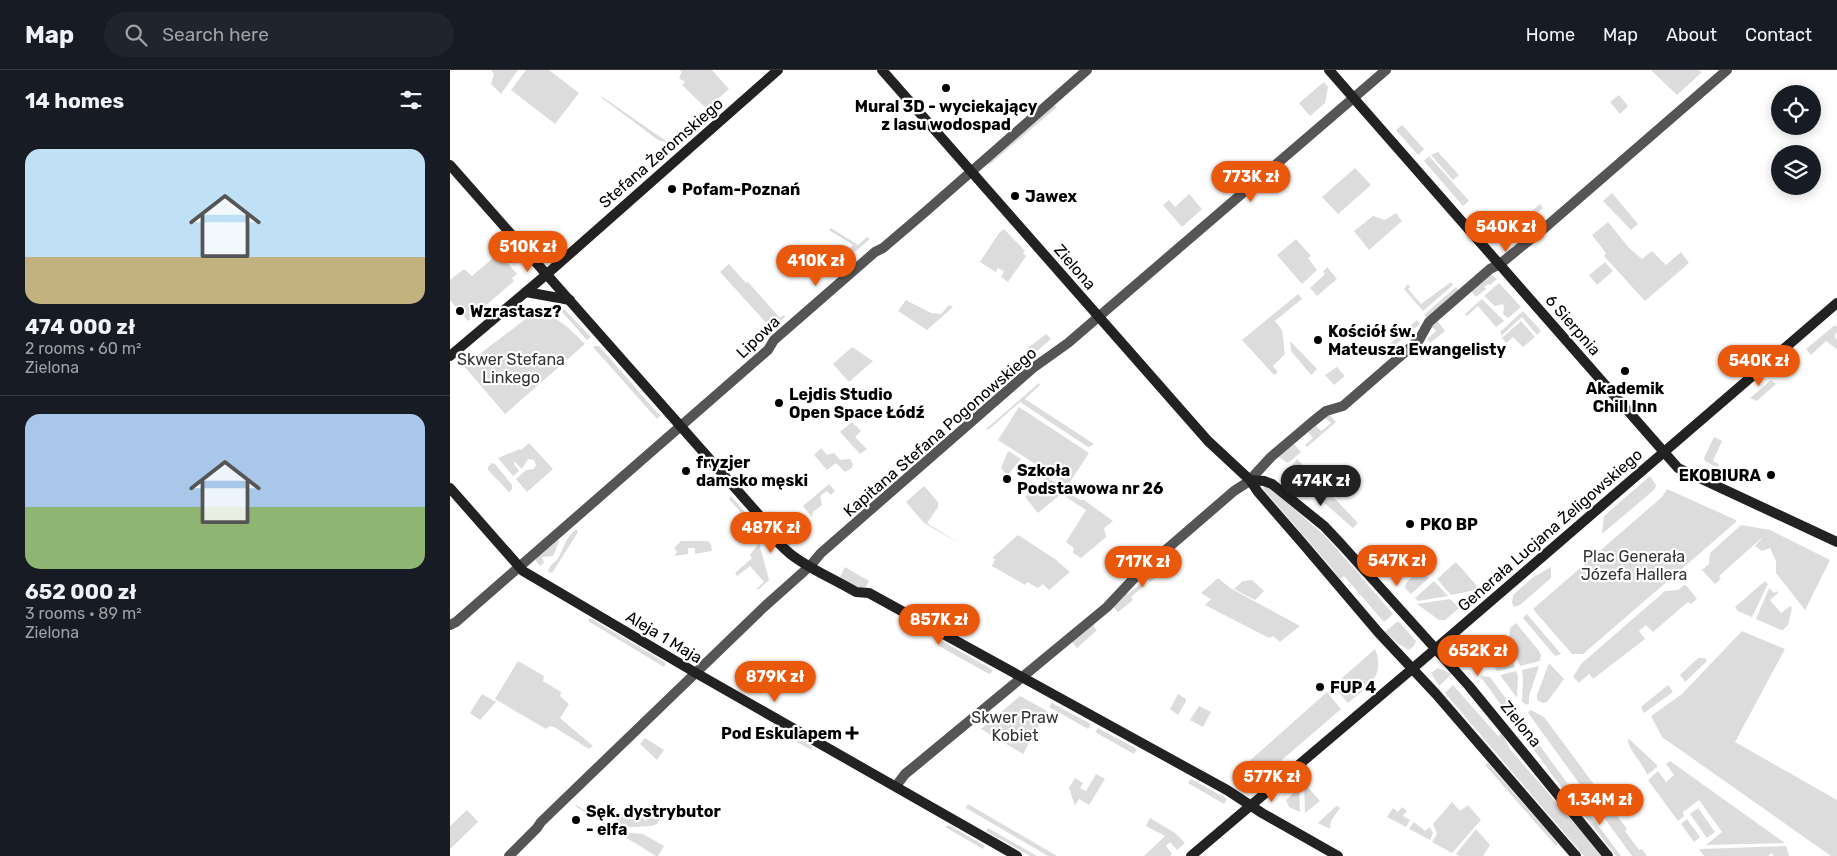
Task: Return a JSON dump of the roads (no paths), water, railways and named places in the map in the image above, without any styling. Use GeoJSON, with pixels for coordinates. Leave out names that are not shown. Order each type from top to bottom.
{"type":"FeatureCollection","features":[{"type":"Feature","properties":{"kind":"street","name":"Stefana Żeromskiego"},"geometry":{"type":"LineString","coordinates":[[450,356],[547,274],[778,70]]}},
{"type":"Feature","properties":{"kind":"street","name":"Zielona"},"geometry":{"type":"LineString","coordinates":[[882,70],[1208,441],[1250,480],[1258,492],[1378,632],[1492,757],[1576,856]]}},
{"type":"Feature","properties":{"kind":"street","name":"Lipowa"},"geometry":{"type":"LineString","coordinates":[[450,625],[456,622],[518,567],[525,563],[768,350],[774,340],[787,328],[875,252],[883,248],[924,213],[1087,70]]}},
{"type":"Feature","properties":{"kind":"street","name":"6 Sierpnia"},"geometry":{"type":"LineString","coordinates":[[1329,70],[1664,452],[1682,470],[1837,542]]}},
{"type":"Feature","properties":{"kind":"street","name":"Kapitana Stefana Pogonowskiego"},"geometry":{"type":"LineString","coordinates":[[509,856],[541,822],[764,607],[810,566],[821,553],[1033,368],[1053,355],[1099,317],[1386,70]]}},
{"type":"Feature","properties":{"kind":"street"},"geometry":{"type":"LineString","coordinates":[[896,786],[905,774],[1105,609],[1139,573],[1234,491],[1250,480],[1271,457],[1326,411],[1343,406],[1419,340],[1428,322],[1490,269],[1500,264],[1727,70]]}},
{"type":"Feature","properties":{"kind":"street"},"geometry":{"type":"LineString","coordinates":[[450,165],[759,514],[769,533],[785,550],[856,592],[868,593],[1022,676],[1219,786],[1338,856]]}},
{"type":"Feature","properties":{"kind":"street"},"geometry":{"type":"LineString","coordinates":[[526,292],[570,300]]}},
{"type":"Feature","properties":{"kind":"street","name":"Generała Lucjana Żeligowskiego"},"geometry":{"type":"LineString","coordinates":[[1191,856],[1412,669],[1837,303]]}},
{"type":"Feature","properties":{"kind":"street","name":"Zielona"},"geometry":{"type":"LineString","coordinates":[[1250,480],[1264,481],[1272,484],[1324,526],[1436,648],[1501,723],[1608,856]]}},
{"type":"Feature","properties":{"kind":"street","name":"Aleja 1 Maja"},"geometry":{"type":"LineString","coordinates":[[450,488],[518,567],[696,673],[1017,856]]}},
{"type":"Feature","properties":{"kind":"place","name":"Mural 3D - wyciekający z lasu wodospad"},"geometry":{"type":"Point","coordinates":[946,88]}},
{"type":"Feature","properties":{"kind":"place","name":"Pofam-Poznań"},"geometry":{"type":"Point","coordinates":[672,189]}},
{"type":"Feature","properties":{"kind":"place","name":"Jawex"},"geometry":{"type":"Point","coordinates":[1015,196]}},
{"type":"Feature","properties":{"kind":"place","name":"Wzrastasz?"},"geometry":{"type":"Point","coordinates":[460,311]}},
{"type":"Feature","properties":{"kind":"place","name":"Kościół św. Mateusza Ewangelisty"},"geometry":{"type":"Point","coordinates":[1318,340]}},
{"type":"Feature","properties":{"kind":"place","name":"Akademik Chill Inn"},"geometry":{"type":"Point","coordinates":[1625,371]}},
{"type":"Feature","properties":{"kind":"place","name":"Lejdis Studio Open Space Łódź"},"geometry":{"type":"Point","coordinates":[779,403]}},
{"type":"Feature","properties":{"kind":"place","name":"fryzjer damsko męski"},"geometry":{"type":"Point","coordinates":[686,471]}},
{"type":"Feature","properties":{"kind":"place","name":"EKOBIURA"},"geometry":{"type":"Point","coordinates":[1771,475]}},
{"type":"Feature","properties":{"kind":"place","name":"Szkoła Podstawowa nr 26"},"geometry":{"type":"Point","coordinates":[1007,479]}},
{"type":"Feature","properties":{"kind":"place","name":"PKO BP"},"geometry":{"type":"Point","coordinates":[1410,524]}},
{"type":"Feature","properties":{"kind":"place","name":"FUP 4"},"geometry":{"type":"Point","coordinates":[1320,687]}},
{"type":"Feature","properties":{"kind":"place","name":"Pod Eskulapem"},"geometry":{"type":"Point","coordinates":[852,733]}},
{"type":"Feature","properties":{"kind":"place","name":"Sęk. dystrybutor - elfa"},"geometry":{"type":"Point","coordinates":[576,820]}},
{"type":"Feature","properties":{"kind":"park label","name":"Skwer Stefana Linkego"},"geometry":{"type":"Point","coordinates":[511,368]}},
{"type":"Feature","properties":{"kind":"park label","name":"Plac Generała Józefa Hallera"},"geometry":{"type":"Point","coordinates":[1634,565]}},
{"type":"Feature","properties":{"kind":"park label","name":"Skwer Praw Kobiet"},"geometry":{"type":"Point","coordinates":[1015,726]}}]}
